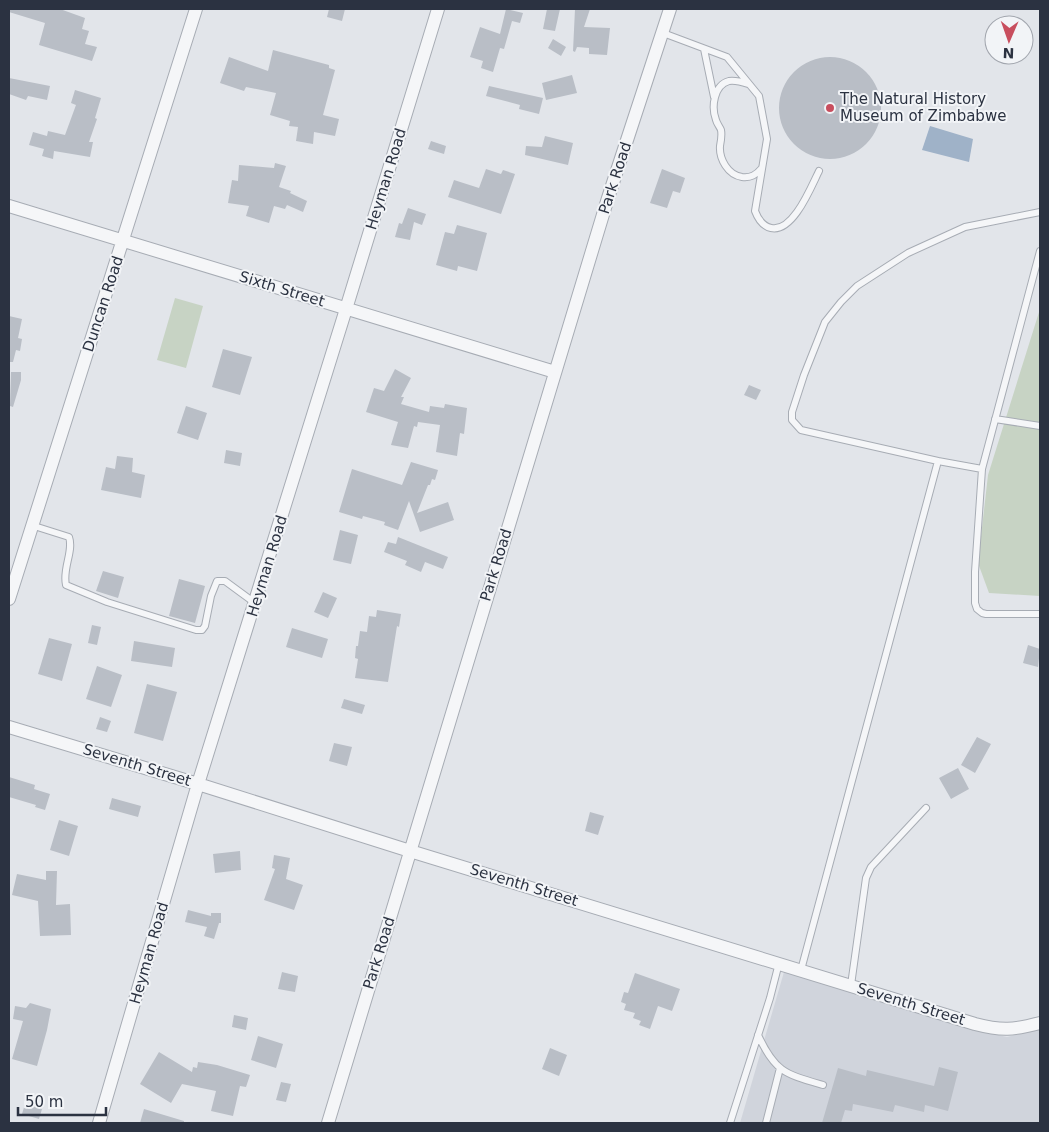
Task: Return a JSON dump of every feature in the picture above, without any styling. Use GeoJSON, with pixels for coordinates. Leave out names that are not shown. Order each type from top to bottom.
{"type":"FeatureCollection","features":[{"type":"Feature","properties":{"kind":"street","name":"Duncan Road"},"geometry":{"type":"LineString","coordinates":[[9,599],[196,9]]}},
{"type":"Feature","properties":{"kind":"street","name":"Heyman Road"},"geometry":{"type":"LineString","coordinates":[[99,1123],[198,784],[438,9]]}},
{"type":"Feature","properties":{"kind":"street","name":"Park Road"},"geometry":{"type":"LineString","coordinates":[[328,1123],[608,198],[670,9]]}},
{"type":"Feature","properties":{"kind":"street","name":"Sixth Street"},"geometry":{"type":"LineString","coordinates":[[9,206],[555,372]]}},
{"type":"Feature","properties":{"kind":"street","name":"Seventh Street"},"geometry":{"type":"LineString","coordinates":[[9,727],[996,1029],[1014,1029],[1040,1024]]}},
{"type":"Feature","properties":{"kind":"lane"},"geometry":{"type":"LineString","coordinates":[[662,33],[727,57],[759,96],[767,139],[755,212],[759,221],[768,228],[779,229],[786,224],[802,204],[819,171]]}},
{"type":"Feature","properties":{"kind":"lane"},"geometry":{"type":"LineString","coordinates":[[704,49],[714,97],[713,106],[716,120],[721,130],[721,154],[727,169],[735,176],[748,177],[757,174],[762,167]]}},
{"type":"Feature","properties":{"kind":"lane"},"geometry":{"type":"LineString","coordinates":[[714,97],[727,81],[738,80],[749,84]]}},
{"type":"Feature","properties":{"kind":"lane"},"geometry":{"type":"LineString","coordinates":[[982,469],[801,430],[792,420],[792,412],[825,322],[857,286],[908,253],[965,227],[1040,212]]}},
{"type":"Feature","properties":{"kind":"lane"},"geometry":{"type":"LineString","coordinates":[[1040,251],[982,469],[975,572],[975,603],[977,609],[982,613],[1040,614]]}},
{"type":"Feature","properties":{"kind":"lane"},"geometry":{"type":"LineString","coordinates":[[996,419],[1040,426]]}},
{"type":"Feature","properties":{"kind":"lane"},"geometry":{"type":"LineString","coordinates":[[801,970],[938,461]]}},
{"type":"Feature","properties":{"kind":"lane"},"geometry":{"type":"LineString","coordinates":[[31,525],[69,537],[71,542],[66,571],[66,585],[107,602],[196,630],[202,630],[204,626],[217,581],[225,581],[255,603]]}},
{"type":"Feature","properties":{"kind":"lane"},"geometry":{"type":"LineString","coordinates":[[851,986],[866,878],[871,868],[926,808]]}},
{"type":"Feature","properties":{"kind":"lane"},"geometry":{"type":"LineString","coordinates":[[730,1123],[779,963]]}},
{"type":"Feature","properties":{"kind":"lane"},"geometry":{"type":"LineString","coordinates":[[758,1035],[768,1057],[780,1068],[797,1077],[823,1085]]}},
{"type":"Feature","properties":{"kind":"lane"},"geometry":{"type":"LineString","coordinates":[[766,1123],[780,1068]]}},
{"type":"Feature","properties":{"kind":"shaded area"},"geometry":{"type":"Polygon","coordinates":[[[784,972],[1007,1037],[1040,1029],[1040,1123],[740,1123],[784,972]]]}},
{"type":"Feature","properties":{"kind":"green space"},"geometry":{"type":"Polygon","coordinates":[[[175,298],[203,306],[186,368],[157,360],[175,298]]]}},
{"type":"Feature","properties":{"kind":"green space"},"geometry":{"type":"Polygon","coordinates":[[[1040,309],[1040,596],[989,593],[978,563],[988,475],[1040,309]]]}},
{"type":"Feature","properties":{"kind":"water"},"geometry":{"type":"Polygon","coordinates":[[[930,126],[973,139],[969,162],[922,150],[930,126]]]}},
{"type":"Feature","properties":{"kind":"building"},"geometry":{"type":"Polygon","coordinates":[[[9,9],[60,9],[85,18],[82,29],[89,31],[85,44],[97,47],[92,61],[39,45],[45,23],[9,12],[9,9]]]}},
{"type":"Feature","properties":{"kind":"building"},"geometry":{"type":"Polygon","coordinates":[[[329,9],[345,9],[342,21],[327,17],[329,9]]]}},
{"type":"Feature","properties":{"kind":"building"},"geometry":{"type":"Polygon","coordinates":[[[506,9],[523,13],[520,23],[512,21],[504,49],[500,48],[493,72],[481,68],[483,61],[470,57],[480,27],[500,34],[506,9]]]}},
{"type":"Feature","properties":{"kind":"building"},"geometry":{"type":"Polygon","coordinates":[[[547,9],[560,9],[555,31],[543,29],[547,9]]]}},
{"type":"Feature","properties":{"kind":"building"},"geometry":{"type":"Polygon","coordinates":[[[575,9],[590,9],[584,27],[610,28],[607,55],[589,54],[589,48],[577,47],[575,52],[573,51],[575,9]]]}},
{"type":"Feature","properties":{"kind":"building"},"geometry":{"type":"Polygon","coordinates":[[[553,39],[566,47],[561,56],[548,48],[553,39]]]}},
{"type":"Feature","properties":{"kind":"building"},"geometry":{"type":"Polygon","coordinates":[[[273,50],[329,65],[329,68],[335,70],[323,115],[339,119],[335,136],[314,132],[313,144],[296,141],[298,127],[289,126],[290,121],[270,115],[276,93],[246,87],[244,91],[220,83],[229,57],[268,71],[273,50]]]}},
{"type":"Feature","properties":{"kind":"building","name":"The Natural History Museum of Zimbabwe"},"geometry":{"type":"Polygon","coordinates":[[[830,57],[849,61],[866,72],[877,89],[881,108],[877,127],[866,144],[849,155],[830,159],[811,155],[794,144],[783,127],[779,108],[783,89],[794,72],[811,61],[830,57]]]}},
{"type":"Feature","properties":{"kind":"building"},"geometry":{"type":"Polygon","coordinates":[[[572,75],[577,93],[546,100],[542,83],[572,75]]]}},
{"type":"Feature","properties":{"kind":"building"},"geometry":{"type":"Polygon","coordinates":[[[9,78],[50,86],[47,100],[28,96],[26,100],[9,94],[9,78]]]}},
{"type":"Feature","properties":{"kind":"building"},"geometry":{"type":"Polygon","coordinates":[[[489,86],[543,98],[539,114],[519,109],[520,105],[486,96],[489,86]]]}},
{"type":"Feature","properties":{"kind":"building"},"geometry":{"type":"Polygon","coordinates":[[[75,90],[101,98],[95,118],[97,119],[89,142],[93,142],[90,157],[54,151],[53,159],[42,156],[44,149],[29,145],[33,132],[47,136],[48,131],[65,135],[76,105],[71,103],[75,90]]]}},
{"type":"Feature","properties":{"kind":"building"},"geometry":{"type":"Polygon","coordinates":[[[545,136],[573,143],[568,165],[525,155],[526,146],[542,147],[545,136]]]}},
{"type":"Feature","properties":{"kind":"building"},"geometry":{"type":"Polygon","coordinates":[[[431,141],[446,146],[444,154],[428,149],[431,141]]]}},
{"type":"Feature","properties":{"kind":"building"},"geometry":{"type":"Polygon","coordinates":[[[275,163],[286,166],[279,187],[291,191],[290,193],[307,201],[303,212],[287,205],[285,209],[274,206],[269,223],[246,216],[249,206],[228,203],[232,180],[238,181],[239,165],[274,168],[275,163]]]}},
{"type":"Feature","properties":{"kind":"building"},"geometry":{"type":"Polygon","coordinates":[[[486,169],[501,174],[503,170],[515,174],[501,214],[448,197],[454,180],[479,188],[486,169]]]}},
{"type":"Feature","properties":{"kind":"building"},"geometry":{"type":"Polygon","coordinates":[[[662,169],[685,178],[680,193],[673,191],[667,208],[650,203],[662,169]]]}},
{"type":"Feature","properties":{"kind":"building"},"geometry":{"type":"Polygon","coordinates":[[[408,208],[426,214],[422,225],[414,222],[410,240],[395,237],[399,223],[402,224],[408,208]]]}},
{"type":"Feature","properties":{"kind":"building"},"geometry":{"type":"Polygon","coordinates":[[[457,225],[487,233],[477,271],[458,266],[457,271],[436,265],[445,232],[454,234],[457,225]]]}},
{"type":"Feature","properties":{"kind":"building"},"geometry":{"type":"Polygon","coordinates":[[[9,316],[22,319],[18,338],[22,339],[20,351],[16,350],[13,362],[9,362],[9,316]]]}},
{"type":"Feature","properties":{"kind":"building"},"geometry":{"type":"Polygon","coordinates":[[[223,349],[252,357],[240,395],[212,387],[223,349]]]}},
{"type":"Feature","properties":{"kind":"building"},"geometry":{"type":"Polygon","coordinates":[[[395,369],[411,378],[401,397],[404,397],[401,404],[429,412],[430,406],[444,408],[445,404],[467,408],[464,434],[460,433],[457,456],[436,452],[440,425],[418,422],[417,427],[414,426],[408,448],[391,445],[398,422],[366,412],[374,388],[384,391],[395,369]]]}},
{"type":"Feature","properties":{"kind":"building"},"geometry":{"type":"Polygon","coordinates":[[[11,372],[21,372],[21,380],[13,407],[10,406],[11,372]]]}},
{"type":"Feature","properties":{"kind":"building"},"geometry":{"type":"Polygon","coordinates":[[[749,385],[761,390],[756,400],[744,395],[749,385]]]}},
{"type":"Feature","properties":{"kind":"building"},"geometry":{"type":"Polygon","coordinates":[[[186,406],[207,413],[198,440],[177,433],[186,406]]]}},
{"type":"Feature","properties":{"kind":"building"},"geometry":{"type":"Polygon","coordinates":[[[226,450],[242,453],[240,466],[224,463],[226,450]]]}},
{"type":"Feature","properties":{"kind":"building"},"geometry":{"type":"Polygon","coordinates":[[[117,456],[133,458],[132,472],[145,475],[141,498],[101,490],[106,467],[115,469],[117,456]]]}},
{"type":"Feature","properties":{"kind":"building"},"geometry":{"type":"Polygon","coordinates":[[[411,462],[438,470],[435,480],[432,479],[430,485],[428,485],[417,513],[448,502],[454,520],[420,532],[409,501],[398,530],[384,525],[385,522],[363,516],[362,519],[339,512],[352,469],[402,485],[411,462]]]}},
{"type":"Feature","properties":{"kind":"building"},"geometry":{"type":"Polygon","coordinates":[[[340,530],[358,535],[351,564],[333,560],[340,530]]]}},
{"type":"Feature","properties":{"kind":"building"},"geometry":{"type":"Polygon","coordinates":[[[398,537],[448,557],[443,569],[425,562],[421,572],[405,565],[407,561],[384,552],[388,542],[396,544],[398,537]]]}},
{"type":"Feature","properties":{"kind":"building"},"geometry":{"type":"Polygon","coordinates":[[[103,571],[124,577],[118,598],[96,591],[103,571]]]}},
{"type":"Feature","properties":{"kind":"building"},"geometry":{"type":"Polygon","coordinates":[[[179,579],[205,586],[195,623],[169,616],[179,579]]]}},
{"type":"Feature","properties":{"kind":"building"},"geometry":{"type":"Polygon","coordinates":[[[323,592],[337,598],[328,618],[314,612],[323,592]]]}},
{"type":"Feature","properties":{"kind":"building"},"geometry":{"type":"Polygon","coordinates":[[[377,610],[401,614],[399,627],[397,626],[388,682],[355,678],[358,659],[355,658],[356,646],[358,646],[360,631],[367,632],[369,616],[376,617],[377,610]]]}},
{"type":"Feature","properties":{"kind":"building"},"geometry":{"type":"Polygon","coordinates":[[[92,625],[101,627],[97,645],[88,643],[92,625]]]}},
{"type":"Feature","properties":{"kind":"building"},"geometry":{"type":"Polygon","coordinates":[[[292,628],[328,639],[322,658],[286,647],[292,628]]]}},
{"type":"Feature","properties":{"kind":"building"},"geometry":{"type":"Polygon","coordinates":[[[49,638],[72,644],[62,681],[38,674],[49,638]]]}},
{"type":"Feature","properties":{"kind":"building"},"geometry":{"type":"Polygon","coordinates":[[[134,641],[175,648],[172,667],[131,661],[134,641]]]}},
{"type":"Feature","properties":{"kind":"building"},"geometry":{"type":"Polygon","coordinates":[[[1028,645],[1040,649],[1038,667],[1023,663],[1028,645]]]}},
{"type":"Feature","properties":{"kind":"building"},"geometry":{"type":"Polygon","coordinates":[[[97,666],[122,675],[111,707],[86,699],[97,666]]]}},
{"type":"Feature","properties":{"kind":"building"},"geometry":{"type":"Polygon","coordinates":[[[147,684],[177,692],[163,741],[134,733],[147,684]]]}},
{"type":"Feature","properties":{"kind":"building"},"geometry":{"type":"Polygon","coordinates":[[[344,699],[365,705],[362,714],[341,708],[344,699]]]}},
{"type":"Feature","properties":{"kind":"building"},"geometry":{"type":"Polygon","coordinates":[[[100,717],[111,721],[107,732],[96,729],[100,717]]]}},
{"type":"Feature","properties":{"kind":"building"},"geometry":{"type":"Polygon","coordinates":[[[977,737],[991,744],[975,773],[961,765],[977,737]]]}},
{"type":"Feature","properties":{"kind":"building"},"geometry":{"type":"Polygon","coordinates":[[[334,743],[352,747],[347,766],[329,761],[334,743]]]}},
{"type":"Feature","properties":{"kind":"building"},"geometry":{"type":"Polygon","coordinates":[[[958,768],[969,789],[951,799],[939,778],[958,768]]]}},
{"type":"Feature","properties":{"kind":"building"},"geometry":{"type":"Polygon","coordinates":[[[9,777],[35,785],[34,789],[50,794],[45,810],[35,807],[36,805],[9,797],[9,777]]]}},
{"type":"Feature","properties":{"kind":"building"},"geometry":{"type":"Polygon","coordinates":[[[112,798],[141,806],[138,817],[109,809],[112,798]]]}},
{"type":"Feature","properties":{"kind":"building"},"geometry":{"type":"Polygon","coordinates":[[[590,812],[604,816],[598,835],[585,831],[590,812]]]}},
{"type":"Feature","properties":{"kind":"building"},"geometry":{"type":"Polygon","coordinates":[[[59,820],[78,826],[69,856],[50,850],[59,820]]]}},
{"type":"Feature","properties":{"kind":"building"},"geometry":{"type":"Polygon","coordinates":[[[240,851],[241,870],[215,873],[213,854],[240,851]]]}},
{"type":"Feature","properties":{"kind":"building"},"geometry":{"type":"Polygon","coordinates":[[[274,855],[290,858],[286,879],[303,885],[294,910],[264,900],[275,869],[272,868],[274,855]]]}},
{"type":"Feature","properties":{"kind":"building"},"geometry":{"type":"Polygon","coordinates":[[[46,871],[57,871],[56,905],[70,904],[71,935],[40,936],[38,901],[12,895],[17,874],[46,880],[46,871]]]}},
{"type":"Feature","properties":{"kind":"building"},"geometry":{"type":"Polygon","coordinates":[[[188,910],[211,916],[211,913],[221,913],[221,923],[219,923],[214,939],[204,936],[207,927],[185,922],[188,910]]]}},
{"type":"Feature","properties":{"kind":"building"},"geometry":{"type":"Polygon","coordinates":[[[282,972],[298,976],[295,992],[278,989],[282,972]]]}},
{"type":"Feature","properties":{"kind":"building"},"geometry":{"type":"Polygon","coordinates":[[[635,973],[680,989],[672,1011],[658,1006],[650,1029],[639,1025],[641,1021],[633,1018],[635,1013],[624,1010],[626,1004],[621,1002],[624,992],[628,993],[635,973]]]}},
{"type":"Feature","properties":{"kind":"building"},"geometry":{"type":"Polygon","coordinates":[[[30,1003],[51,1009],[37,1066],[12,1059],[23,1021],[13,1019],[15,1006],[26,1008],[30,1003]]]}},
{"type":"Feature","properties":{"kind":"building"},"geometry":{"type":"Polygon","coordinates":[[[234,1015],[248,1018],[246,1030],[232,1027],[234,1015]]]}},
{"type":"Feature","properties":{"kind":"building"},"geometry":{"type":"Polygon","coordinates":[[[258,1036],[283,1044],[276,1068],[251,1060],[258,1036]]]}},
{"type":"Feature","properties":{"kind":"building"},"geometry":{"type":"Polygon","coordinates":[[[550,1048],[567,1055],[559,1076],[542,1069],[550,1048]]]}},
{"type":"Feature","properties":{"kind":"building"},"geometry":{"type":"Polygon","coordinates":[[[159,1052],[192,1072],[193,1067],[197,1068],[198,1062],[217,1065],[250,1075],[246,1087],[240,1086],[233,1116],[211,1111],[216,1091],[182,1084],[171,1103],[140,1084],[159,1052]]]}},
{"type":"Feature","properties":{"kind":"building"},"geometry":{"type":"Polygon","coordinates":[[[939,1067],[958,1072],[948,1111],[925,1105],[924,1112],[895,1105],[893,1112],[853,1104],[852,1111],[845,1110],[841,1123],[822,1123],[838,1068],[866,1076],[867,1070],[934,1086],[939,1067]]]}},
{"type":"Feature","properties":{"kind":"building"},"geometry":{"type":"Polygon","coordinates":[[[281,1082],[291,1084],[286,1102],[276,1100],[281,1082]]]}},
{"type":"Feature","properties":{"kind":"building"},"geometry":{"type":"Polygon","coordinates":[[[25,1104],[42,1109],[39,1119],[22,1114],[25,1104]]]}},
{"type":"Feature","properties":{"kind":"building"},"geometry":{"type":"Polygon","coordinates":[[[144,1109],[184,1121],[184,1123],[140,1123],[144,1109]]]}},
{"type":"Feature","properties":{"kind":"place","name":"The Natural History Museum of Zimbabwe"},"geometry":{"type":"Point","coordinates":[830,108]}}]}
